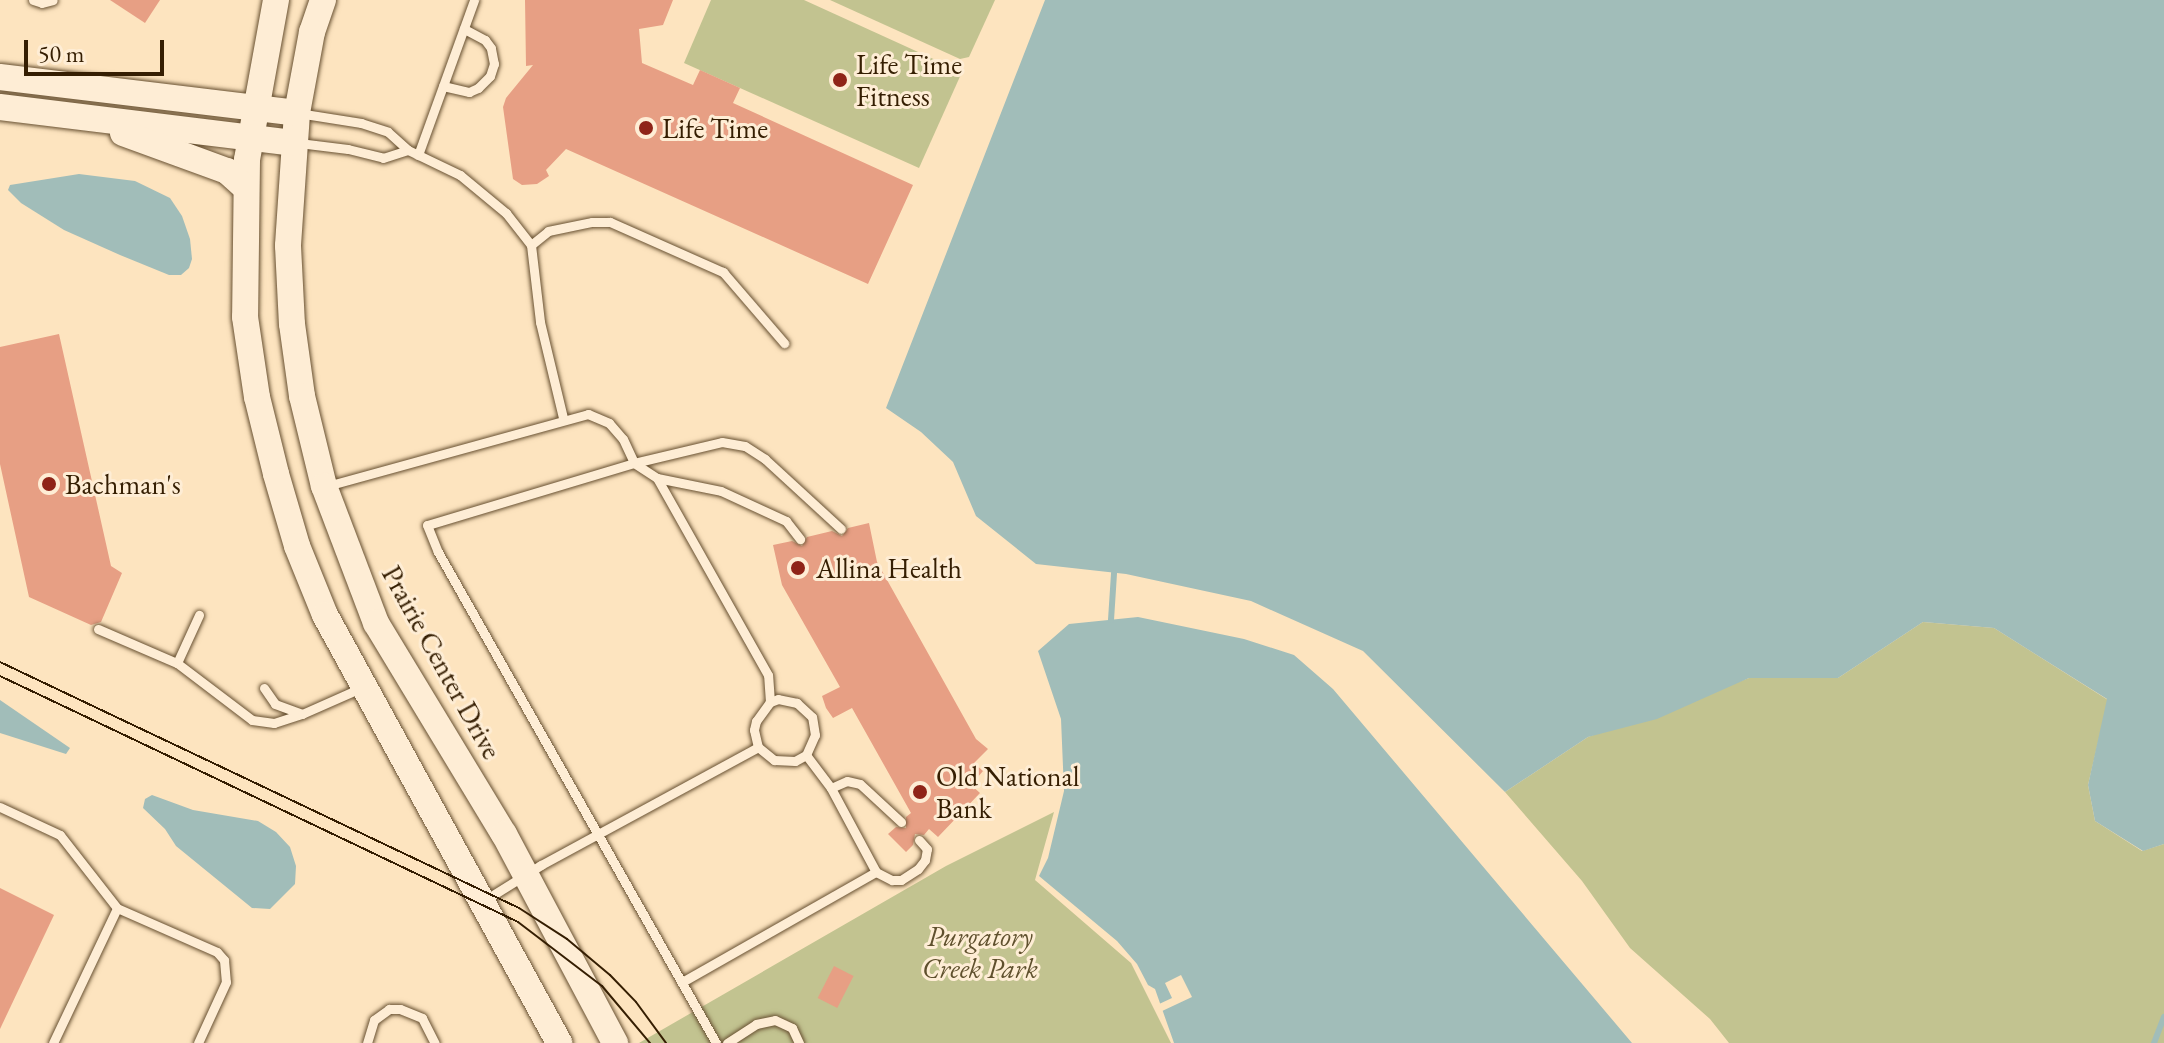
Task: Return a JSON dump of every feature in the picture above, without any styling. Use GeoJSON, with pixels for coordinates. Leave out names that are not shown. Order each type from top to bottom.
{"type":"FeatureCollection","features":[{"type":"Feature","properties":{"kind":"main road"},"geometry":{"type":"LineString","coordinates":[[276,0],[255,107],[245,187],[245,317],[257,397],[297,546],[325,615],[559,1043]]}},
{"type":"Feature","properties":{"kind":"main road","name":"Prairie Center Drive"},"geometry":{"type":"LineString","coordinates":[[323,0],[312,32],[297,113],[288,216],[292,324],[305,411],[324,486],[376,623],[504,834],[615,1043]]}},
{"type":"Feature","properties":{"kind":"main road"},"geometry":{"type":"LineString","coordinates":[[0,77],[297,113]]}},
{"type":"Feature","properties":{"kind":"main road"},"geometry":{"type":"LineString","coordinates":[[0,107],[293,143]]}},
{"type":"Feature","properties":{"kind":"main road"},"geometry":{"type":"LineString","coordinates":[[90,120],[227,171],[245,187]]}},
{"type":"Feature","properties":{"kind":"lane"},"geometry":{"type":"LineString","coordinates":[[33,0],[42,3],[53,0]]}},
{"type":"Feature","properties":{"kind":"lane"},"geometry":{"type":"LineString","coordinates":[[413,152],[443,86],[474,0]]}},
{"type":"Feature","properties":{"kind":"lane"},"geometry":{"type":"LineString","coordinates":[[443,86],[469,92],[490,76],[494,64],[491,48],[485,40],[464,29]]}},
{"type":"Feature","properties":{"kind":"lane"},"geometry":{"type":"LineString","coordinates":[[297,113],[361,123],[388,132],[413,152],[460,175],[506,213],[531,245],[540,322],[563,418]]}},
{"type":"Feature","properties":{"kind":"lane"},"geometry":{"type":"LineString","coordinates":[[293,143],[348,149],[383,158],[413,152]]}},
{"type":"Feature","properties":{"kind":"lane"},"geometry":{"type":"LineString","coordinates":[[531,245],[548,231],[592,222],[610,222],[723,272],[784,343]]}},
{"type":"Feature","properties":{"kind":"lane"},"geometry":{"type":"LineString","coordinates":[[324,486],[563,418],[588,414],[609,423],[623,439],[634,463],[657,478],[721,491],[786,521],[800,539]]}},
{"type":"Feature","properties":{"kind":"lane"},"geometry":{"type":"LineString","coordinates":[[716,1043],[600,833],[438,552],[427,525],[634,463],[722,442],[745,446],[765,459],[841,529]]}},
{"type":"Feature","properties":{"kind":"lane"},"geometry":{"type":"LineString","coordinates":[[657,478],[768,675],[770,702]]}},
{"type":"Feature","properties":{"kind":"lane"},"geometry":{"type":"LineString","coordinates":[[177,663],[199,615]]}},
{"type":"Feature","properties":{"kind":"lane"},"geometry":{"type":"LineString","coordinates":[[98,629],[177,663],[252,720],[274,723],[364,687]]}},
{"type":"Feature","properties":{"kind":"lane"},"geometry":{"type":"LineString","coordinates":[[264,688],[275,704],[302,714]]}},
{"type":"Feature","properties":{"kind":"lane"},"geometry":{"type":"LineString","coordinates":[[778,699],[797,703],[812,717],[815,735],[806,755],[795,761],[774,760],[758,747],[754,730],[756,721],[770,702],[778,699]]}},
{"type":"Feature","properties":{"kind":"lane"},"geometry":{"type":"LineString","coordinates":[[482,902],[758,747]]}},
{"type":"Feature","properties":{"kind":"lane"},"geometry":{"type":"LineString","coordinates":[[806,755],[831,788],[876,872],[892,880],[901,880],[918,869],[925,860],[927,849],[919,840]]}},
{"type":"Feature","properties":{"kind":"lane"},"geometry":{"type":"LineString","coordinates":[[831,788],[847,781],[860,784],[901,822]]}},
{"type":"Feature","properties":{"kind":"lane"},"geometry":{"type":"LineString","coordinates":[[0,807],[60,835],[117,908],[217,952],[224,960],[226,982],[198,1043]]}},
{"type":"Feature","properties":{"kind":"lane"},"geometry":{"type":"LineString","coordinates":[[682,982],[876,872]]}},
{"type":"Feature","properties":{"kind":"lane"},"geometry":{"type":"LineString","coordinates":[[53,1043],[117,908]]}},
{"type":"Feature","properties":{"kind":"lane"},"geometry":{"type":"LineString","coordinates":[[367,1043],[374,1020],[389,1009],[400,1009],[422,1018],[435,1043]]}},
{"type":"Feature","properties":{"kind":"lane"},"geometry":{"type":"LineString","coordinates":[[727,1043],[756,1024],[775,1020],[792,1028],[799,1043]]}},
{"type":"Feature","properties":{"kind":"green space","name":"Life Time Fitness"},"geometry":{"type":"Polygon","coordinates":[[[711,0],[804,0],[962,72],[919,168],[684,63],[711,0]]]}},
{"type":"Feature","properties":{"kind":"green space","name":"Life Time Fitness"},"geometry":{"type":"Polygon","coordinates":[[[830,0],[995,0],[969,57],[960,59],[830,0]]]}},
{"type":"Feature","properties":{"kind":"green space"},"geometry":{"type":"Polygon","coordinates":[[[1923,622],[1994,628],[2108,700],[2088,785],[2095,821],[2142,851],[2164,844],[2164,1043],[1729,1043],[1710,1019],[1630,948],[1582,881],[1505,792],[1588,737],[1749,678],[1838,678],[1923,622]]]}},
{"type":"Feature","properties":{"kind":"green space","name":"Purgatory Creek Park"},"geometry":{"type":"Polygon","coordinates":[[[1054,812],[1035,880],[1131,963],[1171,1043],[639,1043],[946,866],[1054,812]]]}},
{"type":"Feature","properties":{"kind":"water"},"geometry":{"type":"Polygon","coordinates":[[[1045,0],[2164,0],[2164,844],[2143,851],[2095,821],[2088,785],[2107,699],[1994,628],[1923,622],[1838,678],[1749,678],[1657,719],[1588,737],[1505,792],[1363,651],[1251,601],[1126,574],[1036,564],[976,516],[953,462],[921,432],[886,408],[1045,0]]]}},
{"type":"Feature","properties":{"kind":"water"},"geometry":{"type":"Polygon","coordinates":[[[79,174],[135,181],[170,198],[182,216],[190,239],[192,259],[189,268],[181,275],[169,275],[120,255],[64,230],[21,203],[8,190],[10,185],[79,174]]]}},
{"type":"Feature","properties":{"kind":"water"},"geometry":{"type":"Polygon","coordinates":[[[1138,617],[1244,639],[1294,655],[1333,689],[1632,1043],[1174,1043],[1155,989],[1148,985],[1137,964],[1117,941],[1039,876],[1048,858],[1064,791],[1061,719],[1038,651],[1069,624],[1138,617]]]}},
{"type":"Feature","properties":{"kind":"water"},"geometry":{"type":"Polygon","coordinates":[[[0,700],[70,748],[66,754],[0,733],[0,700]]]}},
{"type":"Feature","properties":{"kind":"water"},"geometry":{"type":"Polygon","coordinates":[[[152,795],[193,810],[258,821],[276,832],[290,847],[296,866],[295,884],[270,909],[252,908],[176,846],[165,829],[143,808],[145,799],[152,795]]]}},
{"type":"Feature","properties":{"kind":"pier"},"geometry":{"type":"Polygon","coordinates":[[[1181,975],[1192,997],[1160,1012],[1157,1005],[1172,998],[1165,983],[1181,975]]]}},
{"type":"Feature","properties":{"kind":"building"},"geometry":{"type":"Polygon","coordinates":[[[110,0],[160,0],[145,23],[110,0]]]}},
{"type":"Feature","properties":{"kind":"building","name":"Life Time"},"geometry":{"type":"Polygon","coordinates":[[[525,0],[673,0],[663,25],[639,29],[642,63],[693,85],[700,70],[740,88],[733,103],[913,185],[868,284],[566,149],[546,170],[549,176],[537,184],[522,185],[513,179],[503,107],[506,98],[533,65],[526,66],[525,0]]]}},
{"type":"Feature","properties":{"kind":"building","name":"Bachman's"},"geometry":{"type":"Polygon","coordinates":[[[59,334],[111,566],[122,573],[101,622],[91,625],[29,597],[0,464],[0,347],[59,334]]]}},
{"type":"Feature","properties":{"kind":"building"},"geometry":{"type":"Polygon","coordinates":[[[869,523],[877,562],[976,739],[988,749],[974,763],[983,771],[971,785],[980,793],[938,837],[929,829],[924,835],[915,834],[913,845],[906,852],[888,834],[896,827],[906,828],[906,817],[911,813],[852,708],[833,718],[826,708],[822,696],[840,687],[782,585],[773,545],[792,541],[802,546],[807,537],[832,531],[842,536],[848,528],[869,523]]]}},
{"type":"Feature","properties":{"kind":"building"},"geometry":{"type":"Polygon","coordinates":[[[0,888],[54,915],[0,1029],[0,888]]]}},
{"type":"Feature","properties":{"kind":"building"},"geometry":{"type":"Polygon","coordinates":[[[834,966],[854,976],[837,1008],[818,998],[834,966]]]}},
{"type":"Feature","properties":{"kind":"waterway"},"geometry":{"type":"LineString","coordinates":[[1111,620],[1114,573]]}},
{"type":"Feature","properties":{"kind":"waterway"},"geometry":{"type":"LineString","coordinates":[[2154,1043],[2164,1017]]}},
{"type":"Feature","properties":{"kind":"tram line"},"geometry":{"type":"LineString","coordinates":[[0,662],[519,908],[567,939],[610,975],[636,1002],[666,1043]]}},
{"type":"Feature","properties":{"kind":"tram line"},"geometry":{"type":"LineString","coordinates":[[0,676],[518,922],[602,986],[650,1043]]}},
{"type":"Feature","properties":{"kind":"place","name":"Life Time Fitness"},"geometry":{"type":"Point","coordinates":[840,80]}},
{"type":"Feature","properties":{"kind":"place","name":"Life Time"},"geometry":{"type":"Point","coordinates":[646,128]}},
{"type":"Feature","properties":{"kind":"place","name":"Bachman's"},"geometry":{"type":"Point","coordinates":[49,484]}},
{"type":"Feature","properties":{"kind":"place","name":"Allina Health"},"geometry":{"type":"Point","coordinates":[798,568]}},
{"type":"Feature","properties":{"kind":"place","name":"Old National Bank"},"geometry":{"type":"Point","coordinates":[920,792]}}]}
